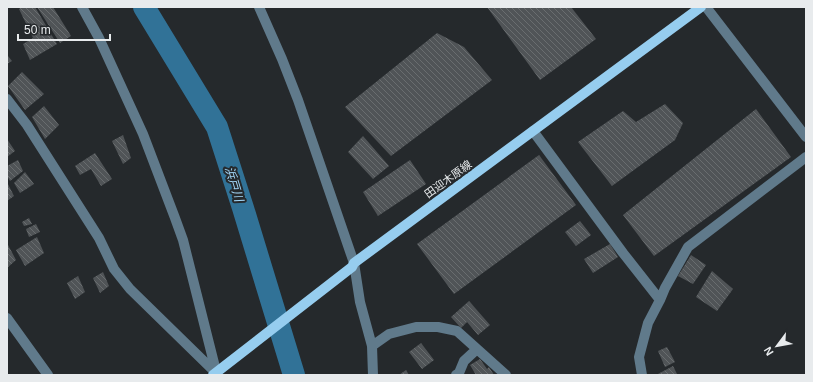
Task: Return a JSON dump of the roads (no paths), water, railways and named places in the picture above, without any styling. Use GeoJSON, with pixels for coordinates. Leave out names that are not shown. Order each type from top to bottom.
{"type":"FeatureCollection","features":[{"type":"Feature","properties":{"kind":"main road","name":"田迎木原線"},"geometry":{"type":"LineString","coordinates":[[215,374],[353,265],[701,7]]}},
{"type":"Feature","properties":{"kind":"street"},"geometry":{"type":"LineString","coordinates":[[82,7],[99,38],[143,134],[175,218],[187,254],[215,374]]}},
{"type":"Feature","properties":{"kind":"street"},"geometry":{"type":"LineString","coordinates":[[259,7],[298,100],[353,265],[360,302],[372,346],[373,375]]}},
{"type":"Feature","properties":{"kind":"street"},"geometry":{"type":"LineString","coordinates":[[706,7],[806,137]]}},
{"type":"Feature","properties":{"kind":"street"},"geometry":{"type":"LineString","coordinates":[[7,99],[27,125],[99,238],[114,269],[130,290],[215,374]]}},
{"type":"Feature","properties":{"kind":"street"},"geometry":{"type":"LineString","coordinates":[[533,131],[623,253],[660,300]]}},
{"type":"Feature","properties":{"kind":"street"},"geometry":{"type":"LineString","coordinates":[[642,375],[639,357],[648,323],[665,288],[688,247],[806,157]]}},
{"type":"Feature","properties":{"kind":"street"},"geometry":{"type":"LineString","coordinates":[[7,318],[48,375]]}},
{"type":"Feature","properties":{"kind":"street"},"geometry":{"type":"LineString","coordinates":[[372,346],[390,334],[416,327],[438,327],[457,331],[506,375]]}},
{"type":"Feature","properties":{"kind":"street"},"geometry":{"type":"LineString","coordinates":[[456,375],[459,373],[464,361],[477,349]]}},
{"type":"Feature","properties":{"kind":"waterway","name":"浜戸川"},"geometry":{"type":"LineString","coordinates":[[144,7],[217,127],[294,375]]}}]}
